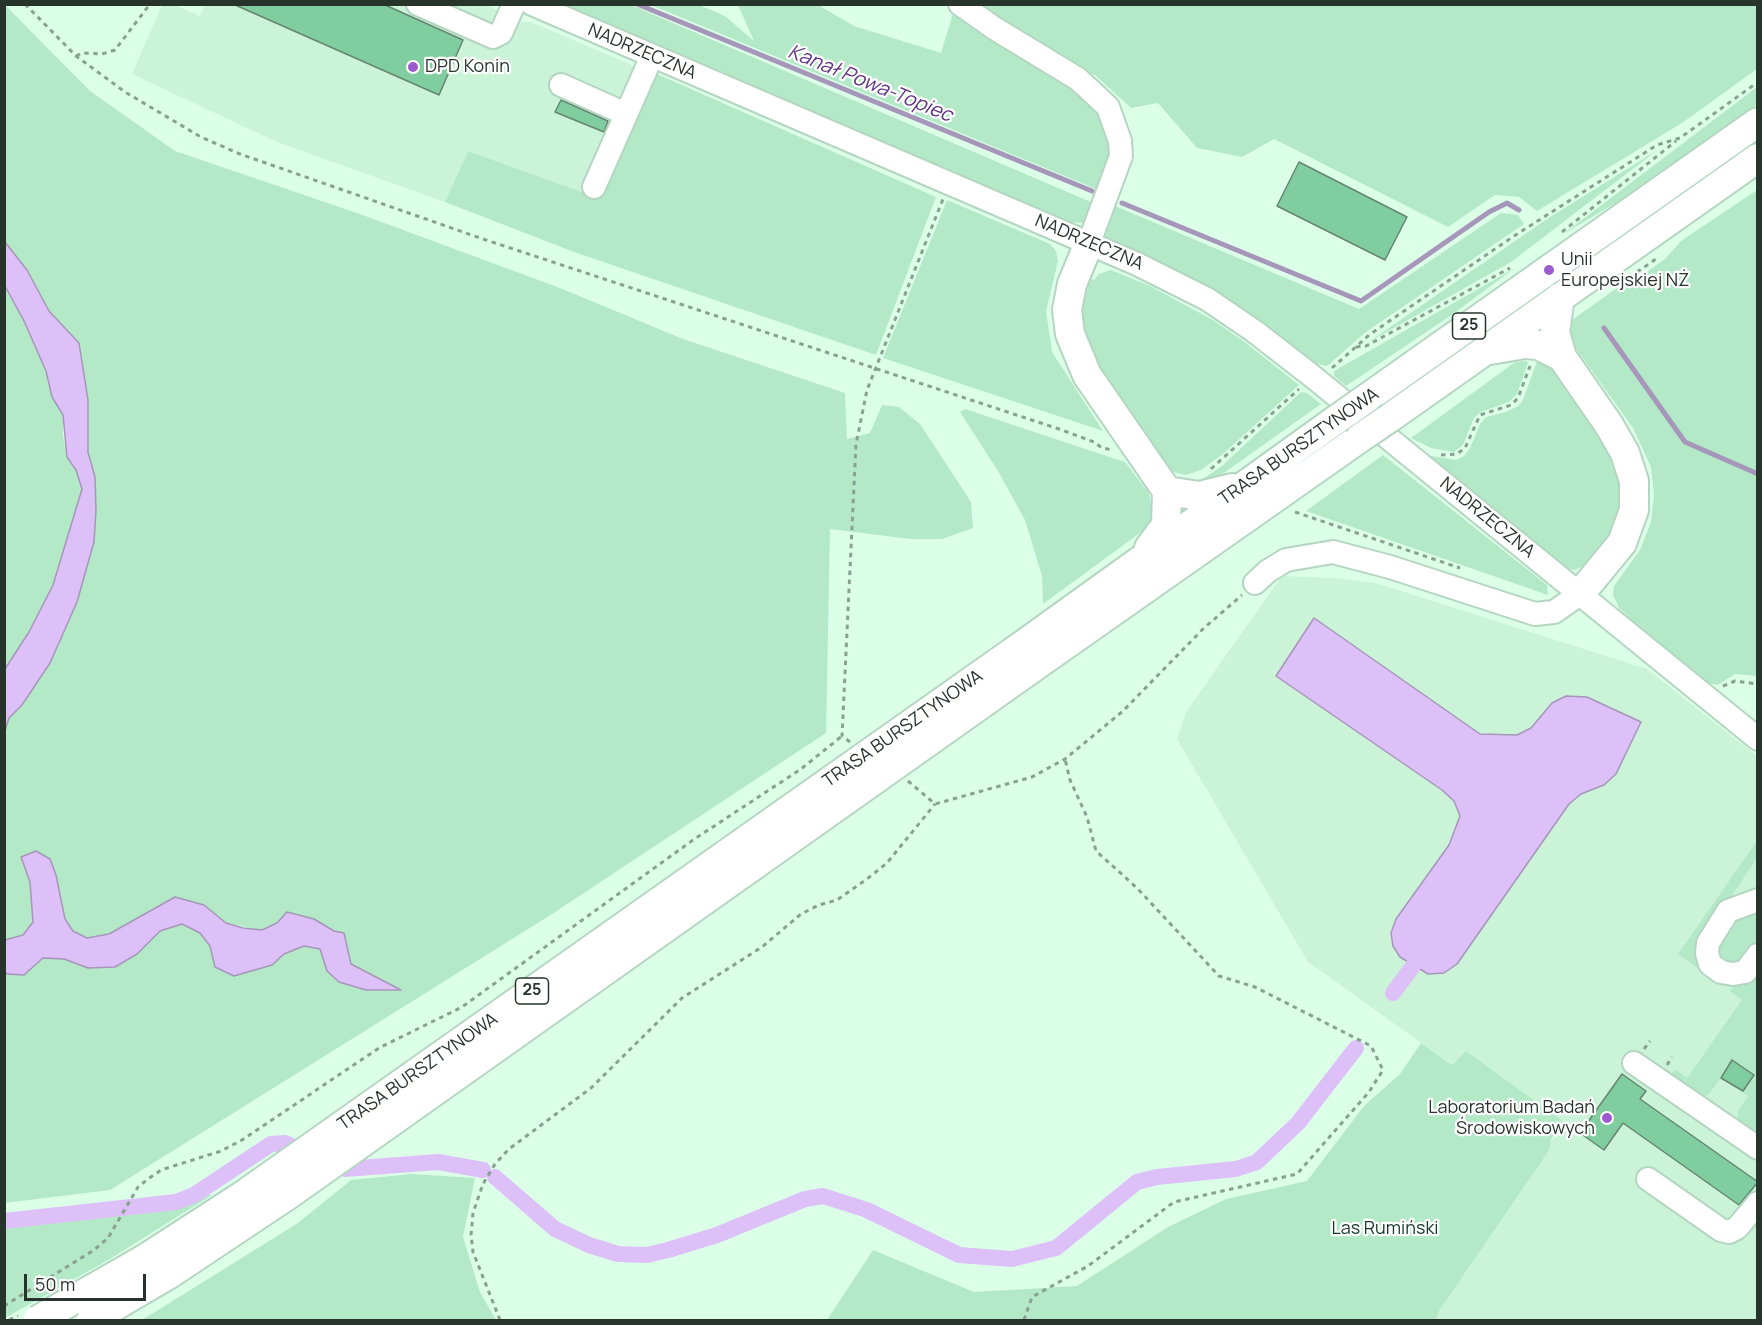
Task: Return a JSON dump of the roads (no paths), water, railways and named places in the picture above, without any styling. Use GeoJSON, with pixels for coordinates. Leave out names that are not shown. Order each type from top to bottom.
{"type":"FeatureCollection","features":[{"type":"Feature","properties":{"kind":"main road","name":"TRASA BURSZTYNOWA"},"geometry":{"type":"LineString","coordinates":[[91,1320],[195,1258],[288,1195],[1024,659],[1141,560],[1758,122]]}},
{"type":"Feature","properties":{"kind":"main road","name":"TRASA BURSZTYNOWA"},"geometry":{"type":"LineString","coordinates":[[38,1320],[143,1260],[242,1196],[1024,659],[1391,417],[1758,158]]}},
{"type":"Feature","properties":{"kind":"main road"},"geometry":{"type":"LineString","coordinates":[[1089,243],[1072,284],[1067,310],[1070,334],[1087,375],[1167,491],[1166,525],[1141,560]]}},
{"type":"Feature","properties":{"kind":"main road"},"geometry":{"type":"LineString","coordinates":[[1560,297],[1555,332],[1562,357],[1610,424],[1625,453],[1634,481],[1634,510],[1623,543],[1580,594]]}},
{"type":"Feature","properties":{"kind":"main road"},"geometry":{"type":"LineString","coordinates":[[1486,350],[1525,344],[1538,345],[1562,357]]}},
{"type":"Feature","properties":{"kind":"main road"},"geometry":{"type":"LineString","coordinates":[[1167,491],[1199,496],[1211,491],[1243,486]]}},
{"type":"Feature","properties":{"kind":"street"},"geometry":{"type":"LineString","coordinates":[[418,4],[493,37],[501,33],[514,4]]}},
{"type":"Feature","properties":{"kind":"street","name":"NADRZECZNA"},"geometry":{"type":"LineString","coordinates":[[532,4],[1089,243],[1168,278],[1207,299],[1254,331],[1312,376],[1758,739]]}},
{"type":"Feature","properties":{"kind":"street"},"geometry":{"type":"LineString","coordinates":[[963,5],[1078,79],[1108,108],[1120,141],[1121,156],[1089,243]]}},
{"type":"Feature","properties":{"kind":"street"},"geometry":{"type":"LineString","coordinates":[[594,186],[652,56]]}},
{"type":"Feature","properties":{"kind":"street"},"geometry":{"type":"LineString","coordinates":[[561,85],[626,114]]}},
{"type":"Feature","properties":{"kind":"street"},"geometry":{"type":"LineString","coordinates":[[1255,583],[1268,571],[1286,560],[1333,552],[1390,567],[1535,614],[1554,612],[1580,594]]}},
{"type":"Feature","properties":{"kind":"street"},"geometry":{"type":"LineString","coordinates":[[1758,900],[1728,911],[1708,943],[1707,953],[1710,964],[1721,972],[1733,974],[1745,972],[1758,955]]}},
{"type":"Feature","properties":{"kind":"street"},"geometry":{"type":"LineString","coordinates":[[1634,1063],[1758,1148]]}},
{"type":"Feature","properties":{"kind":"street"},"geometry":{"type":"LineString","coordinates":[[1648,1179],[1721,1230],[1729,1232],[1753,1217]]}},
{"type":"Feature","properties":{"kind":"waterway","name":"Kanał Powa-Topiec"},"geometry":{"type":"LineString","coordinates":[[637,4],[1092,191]]}},
{"type":"Feature","properties":{"kind":"waterway","name":"Kanał Powa-Topiec"},"geometry":{"type":"LineString","coordinates":[[1122,203],[1361,301],[1489,212],[1507,203],[1519,210]]}},
{"type":"Feature","properties":{"kind":"waterway","name":"Kanał Powa-Topiec"},"geometry":{"type":"LineString","coordinates":[[1604,328],[1685,442],[1758,474]]}},
{"type":"Feature","properties":{"kind":"waterway"},"geometry":{"type":"LineString","coordinates":[[1393,993],[1413,966]]}},
{"type":"Feature","properties":{"kind":"waterway"},"geometry":{"type":"LineString","coordinates":[[495,1177],[555,1229],[589,1245],[618,1254],[647,1255],[668,1250],[717,1235],[805,1199],[823,1196],[867,1210],[959,1255],[1012,1259],[1056,1248],[1137,1182],[1157,1177],[1236,1169],[1257,1162],[1298,1123],[1356,1048]]}},
{"type":"Feature","properties":{"kind":"waterway"},"geometry":{"type":"LineString","coordinates":[[4,1221],[176,1202],[194,1195],[271,1144],[285,1143],[345,1169],[438,1162],[483,1170]]}},
{"type":"Feature","properties":{"kind":"place","name":"DPD Konin"},"geometry":{"type":"Point","coordinates":[413,67]}},
{"type":"Feature","properties":{"kind":"place","name":"Unii Europejskiej NŻ"},"geometry":{"type":"Point","coordinates":[1549,270]}},
{"type":"Feature","properties":{"kind":"place","name":"Laboratorium Badań Środowiskowych"},"geometry":{"type":"Point","coordinates":[1607,1118]}},
{"type":"Feature","properties":{"kind":"park label","name":"Las Rumiński"},"geometry":{"type":"Point","coordinates":[1385,1229]}}]}
